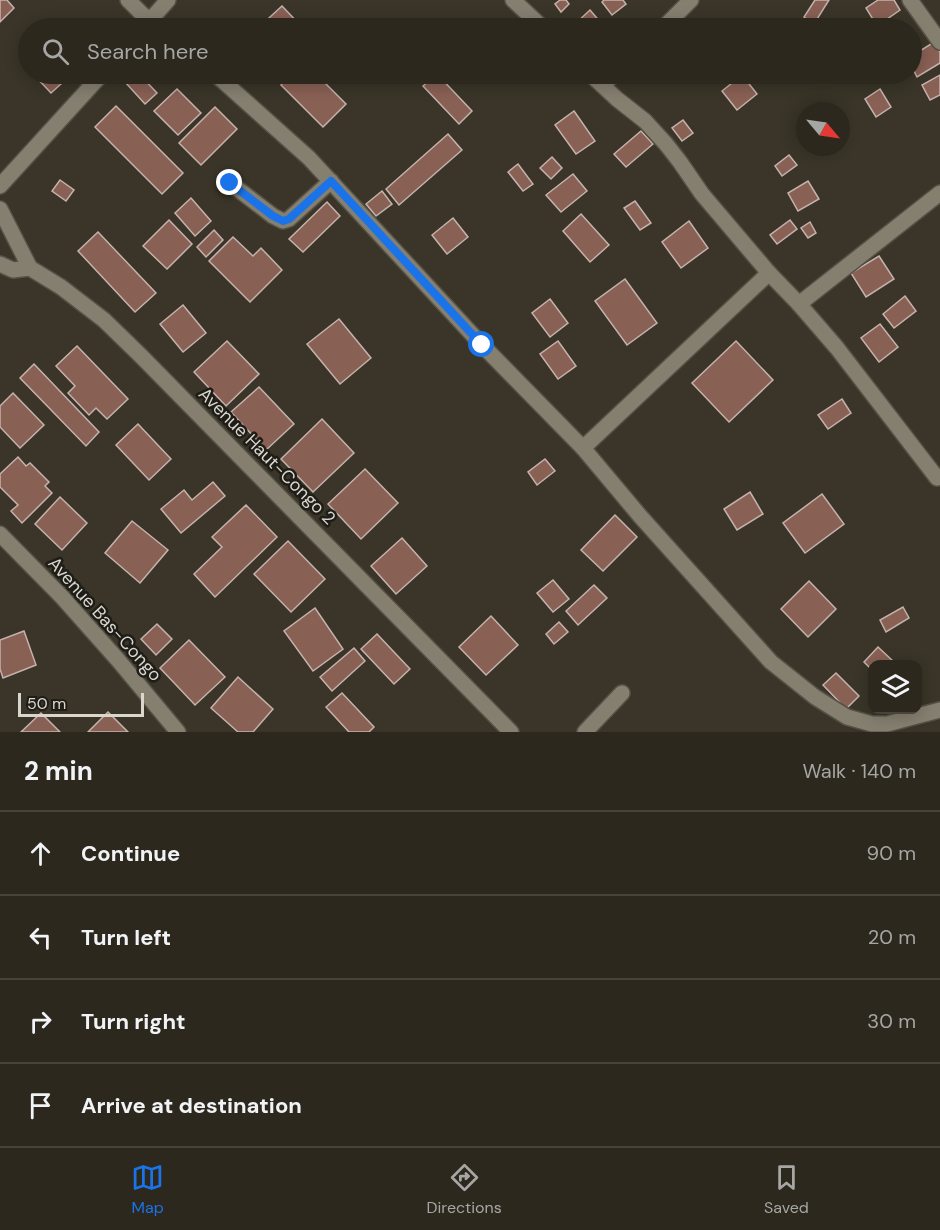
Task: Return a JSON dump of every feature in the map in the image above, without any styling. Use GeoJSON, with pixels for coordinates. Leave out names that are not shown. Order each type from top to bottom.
{"type":"FeatureCollection","features":[{"type":"Feature","properties":{"kind":"street"},"geometry":{"type":"LineString","coordinates":[[128,0],[144,18]]}},
{"type":"Feature","properties":{"kind":"street"},"geometry":{"type":"LineString","coordinates":[[156,18],[168,0]]}},
{"type":"Feature","properties":{"kind":"street"},"geometry":{"type":"LineString","coordinates":[[513,0],[532,18]]}},
{"type":"Feature","properties":{"kind":"street"},"geometry":{"type":"LineString","coordinates":[[673,18],[691,0]]}},
{"type":"Feature","properties":{"kind":"street"},"geometry":{"type":"LineString","coordinates":[[910,0],[940,42]]}},
{"type":"Feature","properties":{"kind":"street"},"geometry":{"type":"LineString","coordinates":[[0,186],[93,84]]}},
{"type":"Feature","properties":{"kind":"street"},"geometry":{"type":"LineString","coordinates":[[226,84],[309,158],[482,345],[583,448],[640,516],[771,662],[815,697],[847,717],[872,724],[887,724],[940,710]]}},
{"type":"Feature","properties":{"kind":"street"},"geometry":{"type":"LineString","coordinates":[[602,85],[645,122],[666,144],[702,194],[837,348],[937,478]]}},
{"type":"Feature","properties":{"kind":"street"},"geometry":{"type":"LineString","coordinates":[[230,183],[283,221],[289,219],[331,181]]}},
{"type":"Feature","properties":{"kind":"street"},"geometry":{"type":"LineString","coordinates":[[799,304],[940,193]]}},
{"type":"Feature","properties":{"kind":"street"},"geometry":{"type":"LineString","coordinates":[[0,209],[30,268],[13,270],[0,264]]}},
{"type":"Feature","properties":{"kind":"street","name":"Avenue Haut-Congo 2"},"geometry":{"type":"LineString","coordinates":[[30,268],[61,287],[104,320],[511,732]]}},
{"type":"Feature","properties":{"kind":"street"},"geometry":{"type":"LineString","coordinates":[[583,448],[769,273]]}},
{"type":"Feature","properties":{"kind":"street","name":"Avenue Bas-Congo"},"geometry":{"type":"LineString","coordinates":[[0,534],[62,597],[178,732]]}},
{"type":"Feature","properties":{"kind":"street"},"geometry":{"type":"LineString","coordinates":[[585,732],[621,693]]}},
{"type":"Feature","properties":{"kind":"building"},"geometry":{"type":"Polygon","coordinates":[[[0,0],[7,0],[14,8],[0,22],[0,0]]]}},
{"type":"Feature","properties":{"kind":"building"},"geometry":{"type":"Polygon","coordinates":[[[560,0],[566,0],[569,4],[561,12],[555,4],[560,0]]]}},
{"type":"Feature","properties":{"kind":"building"},"geometry":{"type":"Polygon","coordinates":[[[604,0],[623,0],[626,4],[612,15],[602,2],[604,0]]]}},
{"type":"Feature","properties":{"kind":"building"},"geometry":{"type":"Polygon","coordinates":[[[815,0],[829,0],[818,18],[804,17],[815,0]]]}},
{"type":"Feature","properties":{"kind":"building"},"geometry":{"type":"Polygon","coordinates":[[[878,0],[894,0],[900,10],[888,18],[872,18],[866,8],[878,0]]]}},
{"type":"Feature","properties":{"kind":"building"},"geometry":{"type":"Polygon","coordinates":[[[282,6],[293,18],[269,18],[282,6]]]}},
{"type":"Feature","properties":{"kind":"building"},"geometry":{"type":"Polygon","coordinates":[[[590,10],[597,18],[581,18],[590,10]]]}},
{"type":"Feature","properties":{"kind":"building"},"geometry":{"type":"Polygon","coordinates":[[[934,42],[940,52],[940,63],[922,74],[922,50],[934,42]]]}},
{"type":"Feature","properties":{"kind":"building"},"geometry":{"type":"Polygon","coordinates":[[[940,75],[940,95],[930,100],[922,85],[940,75]]]}},
{"type":"Feature","properties":{"kind":"building"},"geometry":{"type":"Polygon","coordinates":[[[43,84],[61,84],[51,93],[43,84]]]}},
{"type":"Feature","properties":{"kind":"building"},"geometry":{"type":"Polygon","coordinates":[[[127,84],[148,84],[157,93],[145,104],[127,84]]]}},
{"type":"Feature","properties":{"kind":"building"},"geometry":{"type":"Polygon","coordinates":[[[326,84],[346,104],[323,127],[281,85],[326,84]]]}},
{"type":"Feature","properties":{"kind":"building"},"geometry":{"type":"Polygon","coordinates":[[[446,84],[472,111],[459,124],[423,86],[446,84]]]}},
{"type":"Feature","properties":{"kind":"building"},"geometry":{"type":"Polygon","coordinates":[[[731,84],[749,84],[757,94],[737,110],[722,91],[731,84]]]}},
{"type":"Feature","properties":{"kind":"building"},"geometry":{"type":"Polygon","coordinates":[[[177,89],[201,113],[178,135],[154,111],[177,89]]]}},
{"type":"Feature","properties":{"kind":"building"},"geometry":{"type":"Polygon","coordinates":[[[880,89],[891,107],[876,117],[865,99],[880,89]]]}},
{"type":"Feature","properties":{"kind":"building"},"geometry":{"type":"Polygon","coordinates":[[[116,106],[183,173],[162,194],[95,127],[116,106]]]}},
{"type":"Feature","properties":{"kind":"building"},"geometry":{"type":"Polygon","coordinates":[[[215,107],[237,129],[201,165],[179,143],[215,107]]]}},
{"type":"Feature","properties":{"kind":"building"},"geometry":{"type":"Polygon","coordinates":[[[574,111],[595,141],[576,154],[555,125],[574,111]]]}},
{"type":"Feature","properties":{"kind":"building"},"geometry":{"type":"Polygon","coordinates":[[[683,120],[693,133],[682,141],[672,128],[683,120]]]}},
{"type":"Feature","properties":{"kind":"building"},"geometry":{"type":"Polygon","coordinates":[[[641,131],[653,144],[626,167],[614,154],[641,131]]]}},
{"type":"Feature","properties":{"kind":"building"},"geometry":{"type":"Polygon","coordinates":[[[448,134],[462,150],[399,205],[386,189],[448,134]]]}},
{"type":"Feature","properties":{"kind":"building"},"geometry":{"type":"Polygon","coordinates":[[[789,155],[797,165],[782,176],[775,166],[789,155]]]}},
{"type":"Feature","properties":{"kind":"building"},"geometry":{"type":"Polygon","coordinates":[[[552,157],[562,168],[551,179],[540,168],[552,157]]]}},
{"type":"Feature","properties":{"kind":"building"},"geometry":{"type":"Polygon","coordinates":[[[518,164],[533,184],[523,191],[508,172],[518,164]]]}},
{"type":"Feature","properties":{"kind":"building"},"geometry":{"type":"Polygon","coordinates":[[[573,174],[587,191],[561,212],[546,195],[573,174]]]}},
{"type":"Feature","properties":{"kind":"building"},"geometry":{"type":"Polygon","coordinates":[[[60,180],[74,190],[66,201],[52,191],[60,180]]]}},
{"type":"Feature","properties":{"kind":"building"},"geometry":{"type":"Polygon","coordinates":[[[808,181],[819,199],[798,211],[788,193],[808,181]]]}},
{"type":"Feature","properties":{"kind":"building"},"geometry":{"type":"Polygon","coordinates":[[[382,191],[392,204],[376,216],[366,204],[382,191]]]}},
{"type":"Feature","properties":{"kind":"building"},"geometry":{"type":"Polygon","coordinates":[[[191,198],[211,221],[195,236],[175,213],[191,198]]]}},
{"type":"Feature","properties":{"kind":"building"},"geometry":{"type":"Polygon","coordinates":[[[635,201],[651,223],[640,230],[624,208],[635,201]]]}},
{"type":"Feature","properties":{"kind":"building"},"geometry":{"type":"Polygon","coordinates":[[[327,202],[340,216],[303,252],[289,239],[327,202]]]}},
{"type":"Feature","properties":{"kind":"building"},"geometry":{"type":"Polygon","coordinates":[[[581,214],[609,245],[590,262],[563,231],[581,214]]]}},
{"type":"Feature","properties":{"kind":"building"},"geometry":{"type":"Polygon","coordinates":[[[453,218],[468,237],[447,254],[432,235],[453,218]]]}},
{"type":"Feature","properties":{"kind":"building"},"geometry":{"type":"Polygon","coordinates":[[[169,220],[192,244],[167,269],[143,246],[169,220]]]}},
{"type":"Feature","properties":{"kind":"building"},"geometry":{"type":"Polygon","coordinates":[[[790,220],[797,229],[777,244],[770,235],[790,220]]]}},
{"type":"Feature","properties":{"kind":"building"},"geometry":{"type":"Polygon","coordinates":[[[689,221],[708,248],[681,268],[662,242],[689,221]]]}},
{"type":"Feature","properties":{"kind":"building"},"geometry":{"type":"Polygon","coordinates":[[[810,222],[816,233],[808,238],[801,228],[810,222]]]}},
{"type":"Feature","properties":{"kind":"building"},"geometry":{"type":"Polygon","coordinates":[[[214,230],[223,240],[206,257],[197,247],[214,230]]]}},
{"type":"Feature","properties":{"kind":"building"},"geometry":{"type":"Polygon","coordinates":[[[98,232],[156,293],[135,312],[78,251],[98,232]]]}},
{"type":"Feature","properties":{"kind":"building"},"geometry":{"type":"Polygon","coordinates":[[[233,237],[253,256],[261,248],[282,270],[250,302],[209,261],[233,237]]]}},
{"type":"Feature","properties":{"kind":"building"},"geometry":{"type":"Polygon","coordinates":[[[879,256],[894,279],[866,297],[851,273],[879,256]]]}},
{"type":"Feature","properties":{"kind":"building"},"geometry":{"type":"Polygon","coordinates":[[[625,279],[657,323],[627,345],[595,301],[625,279]]]}},
{"type":"Feature","properties":{"kind":"building"},"geometry":{"type":"Polygon","coordinates":[[[905,296],[916,311],[894,328],[883,314],[905,296]]]}},
{"type":"Feature","properties":{"kind":"building"},"geometry":{"type":"Polygon","coordinates":[[[550,299],[568,323],[550,337],[532,313],[550,299]]]}},
{"type":"Feature","properties":{"kind":"building"},"geometry":{"type":"Polygon","coordinates":[[[183,305],[206,333],[183,352],[160,324],[183,305]]]}},
{"type":"Feature","properties":{"kind":"building"},"geometry":{"type":"Polygon","coordinates":[[[339,319],[371,358],[340,384],[307,344],[339,319]]]}},
{"type":"Feature","properties":{"kind":"building"},"geometry":{"type":"Polygon","coordinates":[[[880,324],[898,347],[879,362],[861,338],[880,324]]]}},
{"type":"Feature","properties":{"kind":"building"},"geometry":{"type":"Polygon","coordinates":[[[227,341],[259,374],[226,406],[194,372],[227,341]]]}},
{"type":"Feature","properties":{"kind":"building"},"geometry":{"type":"Polygon","coordinates":[[[558,341],[576,366],[558,379],[540,354],[558,341]]]}},
{"type":"Feature","properties":{"kind":"building"},"geometry":{"type":"Polygon","coordinates":[[[736,341],[773,380],[729,422],[692,383],[736,341]]]}},
{"type":"Feature","properties":{"kind":"building"},"geometry":{"type":"Polygon","coordinates":[[[77,346],[128,399],[107,419],[96,408],[89,415],[68,393],[75,386],[56,366],[77,346]]]}},
{"type":"Feature","properties":{"kind":"building"},"geometry":{"type":"Polygon","coordinates":[[[34,364],[99,432],[86,446],[20,378],[34,364]]]}},
{"type":"Feature","properties":{"kind":"building"},"geometry":{"type":"Polygon","coordinates":[[[259,387],[294,424],[266,450],[231,412],[259,387]]]}},
{"type":"Feature","properties":{"kind":"building"},"geometry":{"type":"Polygon","coordinates":[[[13,393],[44,425],[20,448],[0,427],[0,406],[13,393]]]}},
{"type":"Feature","properties":{"kind":"building"},"geometry":{"type":"Polygon","coordinates":[[[842,399],[851,413],[828,429],[818,415],[842,399]]]}},
{"type":"Feature","properties":{"kind":"building"},"geometry":{"type":"Polygon","coordinates":[[[322,419],[354,453],[313,492],[281,459],[322,419]]]}},
{"type":"Feature","properties":{"kind":"building"},"geometry":{"type":"Polygon","coordinates":[[[138,424],[171,459],[149,480],[116,445],[138,424]]]}},
{"type":"Feature","properties":{"kind":"building"},"geometry":{"type":"Polygon","coordinates":[[[18,457],[26,466],[30,463],[49,482],[45,486],[52,493],[22,523],[11,511],[18,505],[0,487],[0,474],[18,457]]]}},
{"type":"Feature","properties":{"kind":"building"},"geometry":{"type":"Polygon","coordinates":[[[545,459],[555,471],[537,485],[528,472],[545,459]]]}},
{"type":"Feature","properties":{"kind":"building"},"geometry":{"type":"Polygon","coordinates":[[[365,469],[398,503],[361,539],[328,504],[365,469]]]}},
{"type":"Feature","properties":{"kind":"building"},"geometry":{"type":"Polygon","coordinates":[[[213,482],[225,496],[181,533],[161,509],[184,490],[192,500],[213,482]]]}},
{"type":"Feature","properties":{"kind":"building"},"geometry":{"type":"Polygon","coordinates":[[[750,492],[763,514],[737,530],[724,509],[750,492]]]}},
{"type":"Feature","properties":{"kind":"building"},"geometry":{"type":"Polygon","coordinates":[[[822,494],[844,524],[805,553],[783,523],[822,494]]]}},
{"type":"Feature","properties":{"kind":"building"},"geometry":{"type":"Polygon","coordinates":[[[60,497],[87,523],[62,550],[35,524],[60,497]]]}},
{"type":"Feature","properties":{"kind":"building"},"geometry":{"type":"Polygon","coordinates":[[[246,505],[277,537],[215,597],[194,574],[222,547],[212,537],[246,505]]]}},
{"type":"Feature","properties":{"kind":"building"},"geometry":{"type":"Polygon","coordinates":[[[615,515],[637,537],[603,571],[581,550],[615,515]]]}},
{"type":"Feature","properties":{"kind":"building"},"geometry":{"type":"Polygon","coordinates":[[[132,521],[168,550],[140,583],[105,553],[132,521]]]}},
{"type":"Feature","properties":{"kind":"building"},"geometry":{"type":"Polygon","coordinates":[[[402,538],[427,566],[396,594],[371,566],[402,538]]]}},
{"type":"Feature","properties":{"kind":"building"},"geometry":{"type":"Polygon","coordinates":[[[288,541],[325,579],[291,612],[254,574],[288,541]]]}},
{"type":"Feature","properties":{"kind":"building"},"geometry":{"type":"Polygon","coordinates":[[[553,580],[569,599],[553,612],[537,593],[553,580]]]}},
{"type":"Feature","properties":{"kind":"building"},"geometry":{"type":"Polygon","coordinates":[[[809,581],[836,609],[808,637],[781,609],[809,581]]]}},
{"type":"Feature","properties":{"kind":"building"},"geometry":{"type":"Polygon","coordinates":[[[594,585],[607,598],[578,625],[566,611],[594,585]]]}},
{"type":"Feature","properties":{"kind":"building"},"geometry":{"type":"Polygon","coordinates":[[[903,607],[909,618],[886,632],[880,620],[903,607]]]}},
{"type":"Feature","properties":{"kind":"building"},"geometry":{"type":"Polygon","coordinates":[[[315,608],[343,649],[313,671],[284,631],[315,608]]]}},
{"type":"Feature","properties":{"kind":"building"},"geometry":{"type":"Polygon","coordinates":[[[491,616],[518,645],[486,675],[459,647],[491,616]]]}},
{"type":"Feature","properties":{"kind":"building"},"geometry":{"type":"Polygon","coordinates":[[[559,622],[568,632],[554,644],[546,634],[559,622]]]}},
{"type":"Feature","properties":{"kind":"building"},"geometry":{"type":"Polygon","coordinates":[[[157,624],[172,639],[156,655],[141,639],[157,624]]]}},
{"type":"Feature","properties":{"kind":"building"},"geometry":{"type":"Polygon","coordinates":[[[24,631],[36,665],[3,678],[0,669],[0,640],[24,631]]]}},
{"type":"Feature","properties":{"kind":"building"},"geometry":{"type":"Polygon","coordinates":[[[377,634],[410,669],[394,684],[361,649],[377,634]]]}},
{"type":"Feature","properties":{"kind":"building"},"geometry":{"type":"Polygon","coordinates":[[[189,640],[225,677],[195,705],[160,668],[189,640]]]}},
{"type":"Feature","properties":{"kind":"building"},"geometry":{"type":"Polygon","coordinates":[[[878,647],[892,660],[868,660],[868,666],[864,662],[878,647]]]}},
{"type":"Feature","properties":{"kind":"building"},"geometry":{"type":"Polygon","coordinates":[[[354,648],[365,661],[332,691],[320,677],[354,648]]]}},
{"type":"Feature","properties":{"kind":"building"},"geometry":{"type":"Polygon","coordinates":[[[836,673],[859,696],[846,709],[823,685],[836,673]]]}},
{"type":"Feature","properties":{"kind":"building"},"geometry":{"type":"Polygon","coordinates":[[[238,677],[273,709],[253,732],[238,732],[211,708],[238,677]]]}},
{"type":"Feature","properties":{"kind":"building"},"geometry":{"type":"Polygon","coordinates":[[[342,693],[374,727],[369,732],[349,732],[326,707],[342,693]]]}},
{"type":"Feature","properties":{"kind":"building"},"geometry":{"type":"Polygon","coordinates":[[[108,712],[128,732],[88,732],[108,712]]]}},
{"type":"Feature","properties":{"kind":"building"},"geometry":{"type":"Polygon","coordinates":[[[41,713],[60,732],[21,732],[41,713]]]}},
{"type":"Feature","properties":{"kind":"route"},"geometry":{"type":"LineString","coordinates":[[230,183],[283,221],[289,219],[331,181],[482,345]]}}]}
